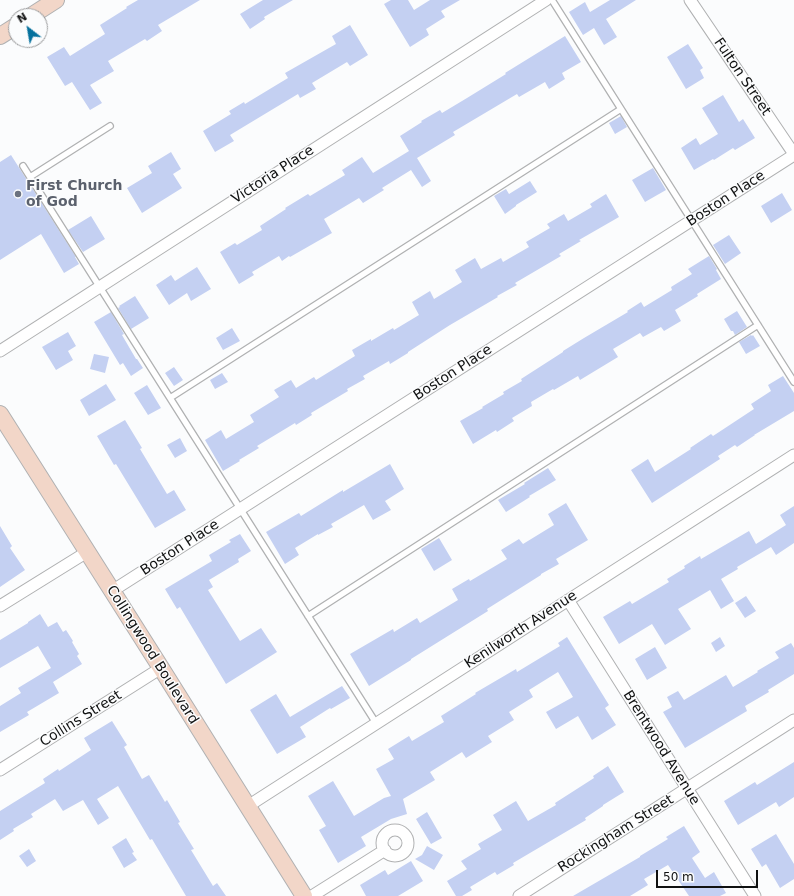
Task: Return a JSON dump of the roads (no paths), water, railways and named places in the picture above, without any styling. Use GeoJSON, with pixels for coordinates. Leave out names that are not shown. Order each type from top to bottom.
{"type":"FeatureCollection","features":[{"type":"Feature","properties":{"kind":"main road"},"geometry":{"type":"LineString","coordinates":[[44,8],[56,0]]}},
{"type":"Feature","properties":{"kind":"main road","name":"Collingwood Boulevard"},"geometry":{"type":"LineString","coordinates":[[0,414],[304,896]]}},
{"type":"Feature","properties":{"kind":"street","name":"Victoria Place"},"geometry":{"type":"LineString","coordinates":[[0,351],[546,0]]}},
{"type":"Feature","properties":{"kind":"street","name":"Fulton Street"},"geometry":{"type":"LineString","coordinates":[[690,0],[794,154]]}},
{"type":"Feature","properties":{"kind":"street","name":"Boston Place"},"geometry":{"type":"LineString","coordinates":[[112,591],[692,221],[794,154]]}},
{"type":"Feature","properties":{"kind":"street","name":"Kenilworth Avenue"},"geometry":{"type":"LineString","coordinates":[[248,806],[794,454]]}},
{"type":"Feature","properties":{"kind":"street"},"geometry":{"type":"LineString","coordinates":[[0,606],[87,552]]}},
{"type":"Feature","properties":{"kind":"street","name":"Brentwood Avenue"},"geometry":{"type":"LineString","coordinates":[[568,600],[755,896]]}},
{"type":"Feature","properties":{"kind":"street","name":"Collins Street"},"geometry":{"type":"LineString","coordinates":[[0,770],[161,668]]}},
{"type":"Feature","properties":{"kind":"street","name":"Rockingham Street"},"geometry":{"type":"LineString","coordinates":[[519,896],[794,720]]}},
{"type":"Feature","properties":{"kind":"street"},"geometry":{"type":"LineString","coordinates":[[312,896],[385,850]]}},
{"type":"Feature","properties":{"kind":"lane"},"geometry":{"type":"LineString","coordinates":[[552,0],[794,382]]}},
{"type":"Feature","properties":{"kind":"lane"},"geometry":{"type":"LineString","coordinates":[[170,398],[621,109]]}},
{"type":"Feature","properties":{"kind":"lane"},"geometry":{"type":"LineString","coordinates":[[30,177],[110,126]]}},
{"type":"Feature","properties":{"kind":"lane"},"geometry":{"type":"LineString","coordinates":[[23,166],[376,723]]}},
{"type":"Feature","properties":{"kind":"lane"},"geometry":{"type":"LineString","coordinates":[[308,616],[758,325]]}},
{"type":"Feature","properties":{"kind":"place","name":"First Church of God"},"geometry":{"type":"Point","coordinates":[18,194]}}]}
